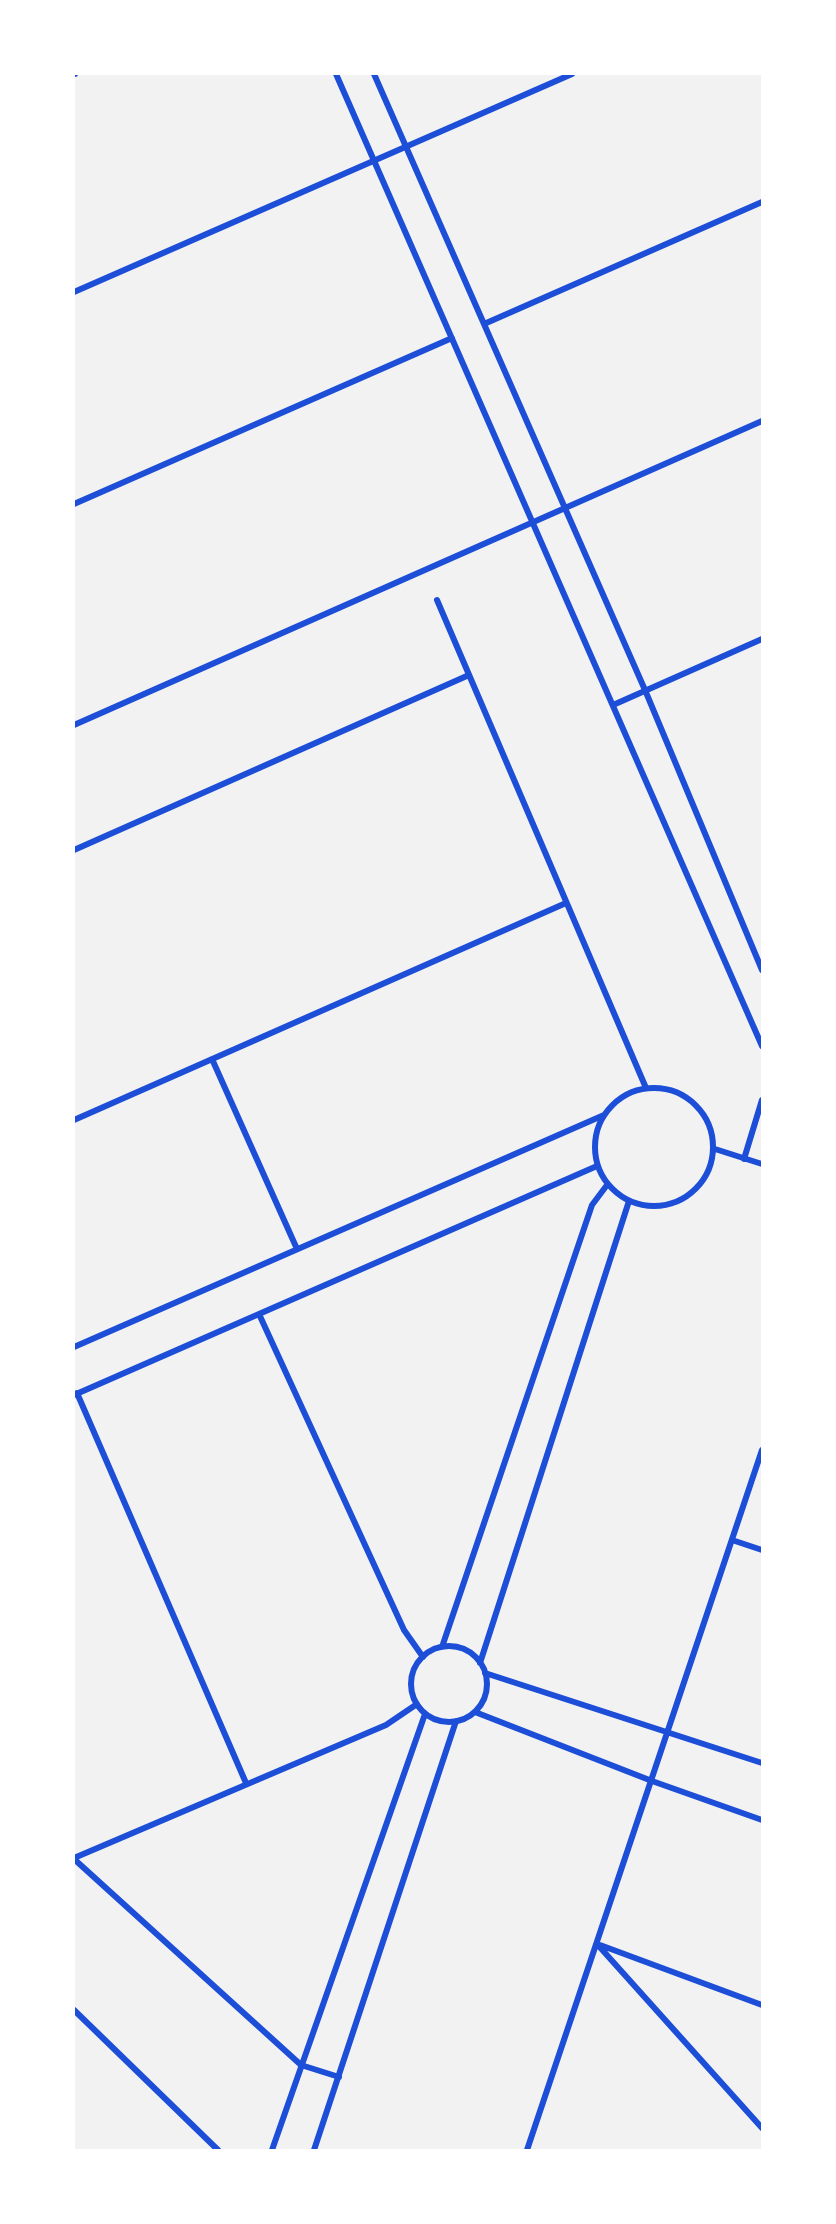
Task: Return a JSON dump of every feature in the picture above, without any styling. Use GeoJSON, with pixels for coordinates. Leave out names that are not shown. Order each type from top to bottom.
{"type":"FeatureCollection","features":[{"type":"Feature","properties":{"kind":"street"},"geometry":{"type":"LineString","coordinates":[[336,74],[762,1046]]}},
{"type":"Feature","properties":{"kind":"street"},"geometry":{"type":"LineString","coordinates":[[374,74],[645,690],[762,970]]}},
{"type":"Feature","properties":{"kind":"street"},"geometry":{"type":"LineString","coordinates":[[74,291],[572,74]]}},
{"type":"Feature","properties":{"kind":"street"},"geometry":{"type":"LineString","coordinates":[[484,324],[762,202]]}},
{"type":"Feature","properties":{"kind":"street"},"geometry":{"type":"LineString","coordinates":[[74,504],[452,338]]}},
{"type":"Feature","properties":{"kind":"street"},"geometry":{"type":"LineString","coordinates":[[74,725],[762,422]]}},
{"type":"Feature","properties":{"kind":"street"},"geometry":{"type":"LineString","coordinates":[[436,600],[646,1088]]}},
{"type":"Feature","properties":{"kind":"street"},"geometry":{"type":"LineString","coordinates":[[613,705],[762,639]]}},
{"type":"Feature","properties":{"kind":"street"},"geometry":{"type":"LineString","coordinates":[[74,850],[469,675]]}},
{"type":"Feature","properties":{"kind":"street"},"geometry":{"type":"LineString","coordinates":[[74,1120],[566,903]]}},
{"type":"Feature","properties":{"kind":"street"},"geometry":{"type":"LineString","coordinates":[[212,1059],[297,1249]]}},
{"type":"Feature","properties":{"kind":"street"},"geometry":{"type":"LineString","coordinates":[[646,1088],[667,1089],[686,1096],[702,1110],[711,1129],[715,1149],[710,1170],[700,1187],[683,1200],[663,1206],[642,1206],[623,1198],[607,1185],[597,1166],[594,1145],[598,1125],[609,1107],[626,1094],[646,1088]]}},
{"type":"Feature","properties":{"kind":"street"},"geometry":{"type":"LineString","coordinates":[[744,1159],[762,1100]]}},
{"type":"Feature","properties":{"kind":"street"},"geometry":{"type":"LineString","coordinates":[[74,1347],[604,1115]]}},
{"type":"Feature","properties":{"kind":"street"},"geometry":{"type":"LineString","coordinates":[[715,1149],[762,1164]]}},
{"type":"Feature","properties":{"kind":"street"},"geometry":{"type":"LineString","coordinates":[[246,1783],[75,1394],[597,1166]]}},
{"type":"Feature","properties":{"kind":"street"},"geometry":{"type":"LineString","coordinates":[[442,1647],[592,1205],[607,1185]]}},
{"type":"Feature","properties":{"kind":"street"},"geometry":{"type":"LineString","coordinates":[[480,1663],[630,1201]]}},
{"type":"Feature","properties":{"kind":"street"},"geometry":{"type":"LineString","coordinates":[[259,1314],[404,1630],[423,1657]]}},
{"type":"Feature","properties":{"kind":"street"},"geometry":{"type":"LineString","coordinates":[[534,2151],[528,2148],[762,1450]]}},
{"type":"Feature","properties":{"kind":"street"},"geometry":{"type":"LineString","coordinates":[[732,1540],[762,1550]]}},
{"type":"Feature","properties":{"kind":"street"},"geometry":{"type":"LineString","coordinates":[[442,1647],[464,1650],[480,1663],[485,1673],[486,1694],[482,1704],[463,1720],[435,1719],[426,1714],[413,1695],[413,1674],[417,1665],[423,1657],[442,1647]]}},
{"type":"Feature","properties":{"kind":"street"},"geometry":{"type":"LineString","coordinates":[[485,1673],[762,1763]]}},
{"type":"Feature","properties":{"kind":"street"},"geometry":{"type":"LineString","coordinates":[[339,2077],[301,2065],[74,1859],[246,1783],[386,1725],[417,1704]]}},
{"type":"Feature","properties":{"kind":"street"},"geometry":{"type":"LineString","coordinates":[[475,1712],[652,1781],[762,1820]]}},
{"type":"Feature","properties":{"kind":"street"},"geometry":{"type":"LineString","coordinates":[[272,2151],[426,1714]]}},
{"type":"Feature","properties":{"kind":"street"},"geometry":{"type":"LineString","coordinates":[[314,2151],[456,1721]]}},
{"type":"Feature","properties":{"kind":"street"},"geometry":{"type":"LineString","coordinates":[[597,1944],[762,2005]]}},
{"type":"Feature","properties":{"kind":"street"},"geometry":{"type":"LineString","coordinates":[[597,1944],[762,2128]]}},
{"type":"Feature","properties":{"kind":"street"},"geometry":{"type":"LineString","coordinates":[[74,2010],[218,2151]]}}]}
